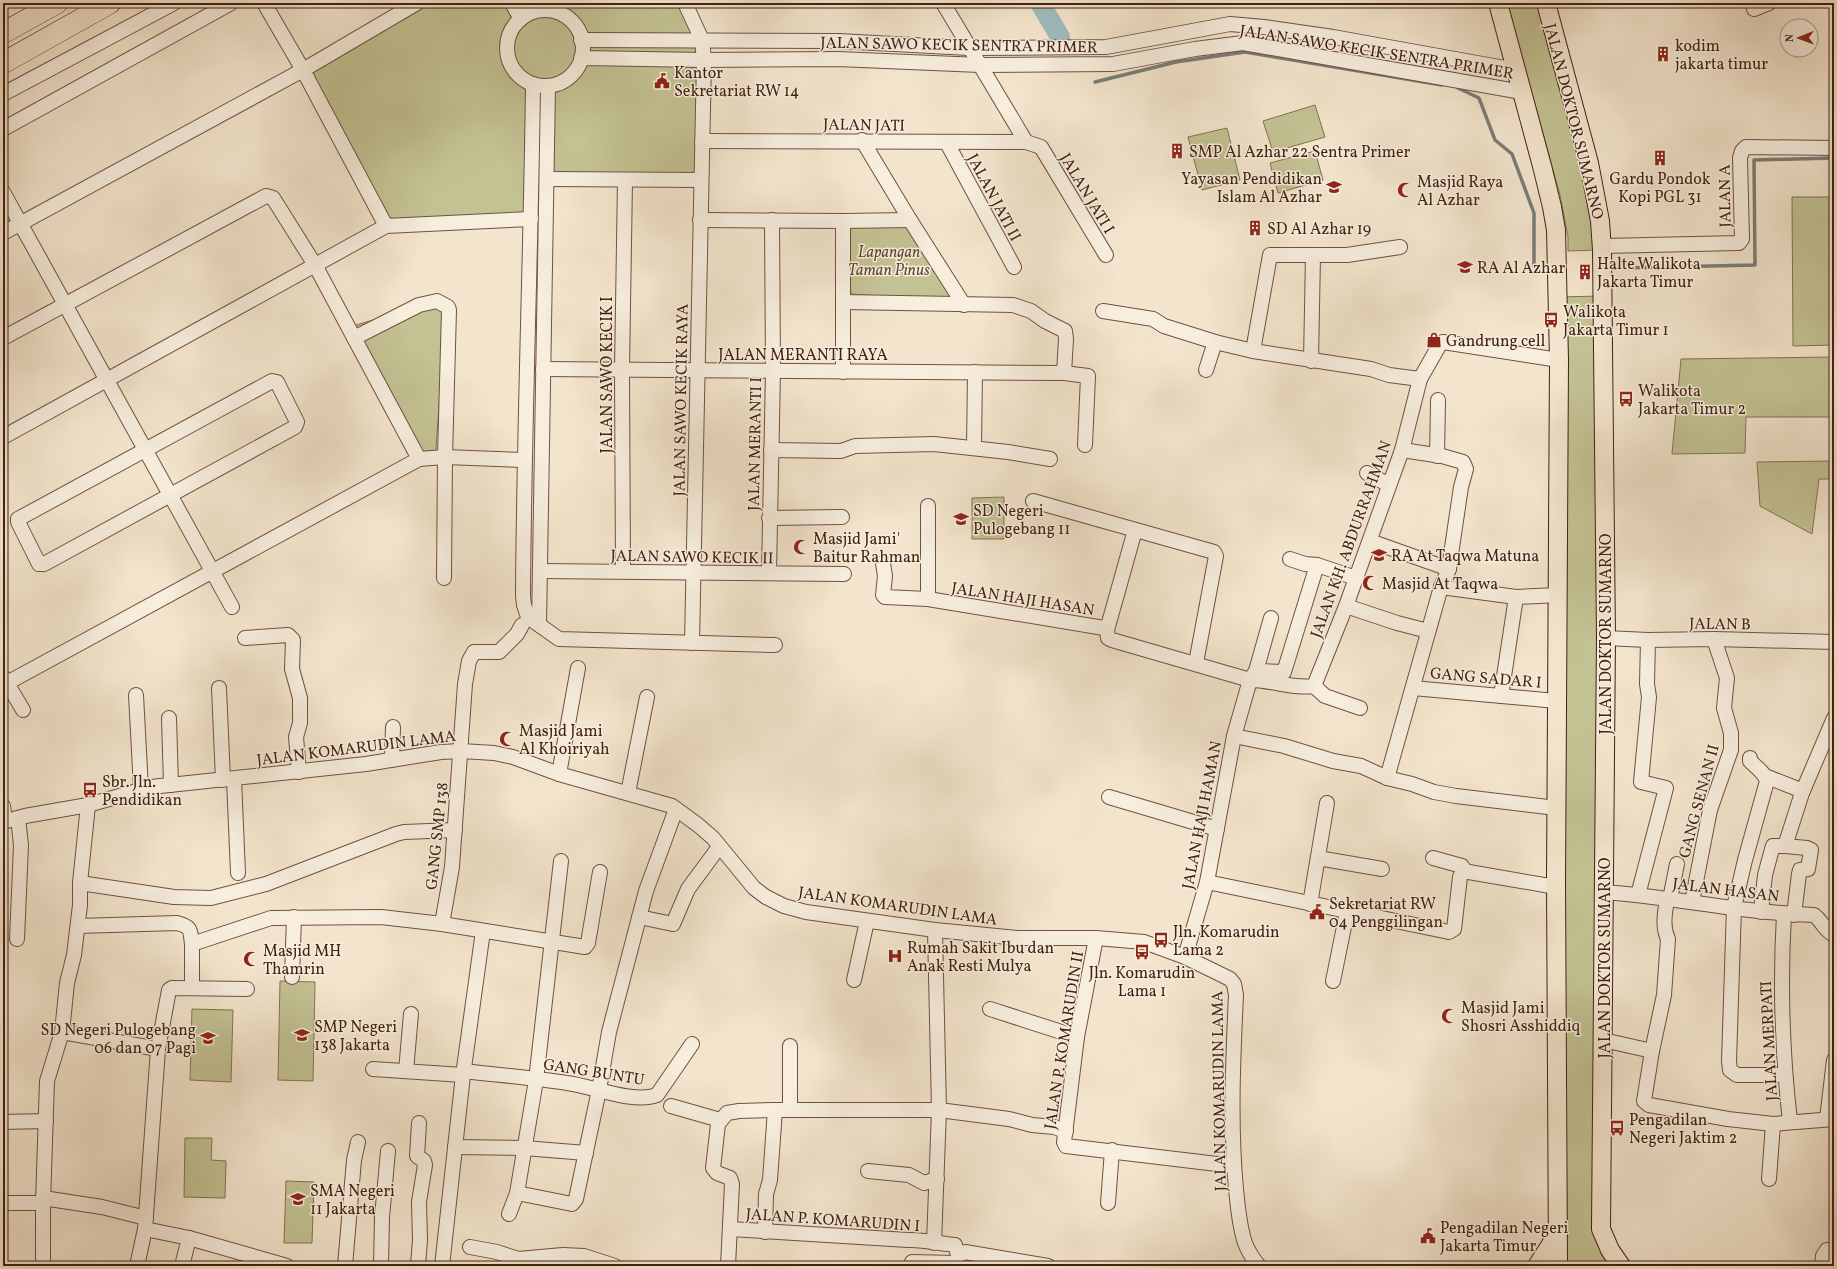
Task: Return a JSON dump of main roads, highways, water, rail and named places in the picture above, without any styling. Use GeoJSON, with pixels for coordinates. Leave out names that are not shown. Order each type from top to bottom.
{"type":"FeatureCollection","features":[{"type":"Feature","properties":{"kind":"highway"},"geometry":{"type":"LineString","coordinates":[[3,33],[57,3]]}},
{"type":"Feature","properties":{"kind":"highway"},"geometry":{"type":"LineString","coordinates":[[3,63],[110,3]]}},
{"type":"Feature","properties":{"kind":"main road"},"geometry":{"type":"LineString","coordinates":[[1498,3],[1552,207],[1556,230],[1559,360],[1556,701],[1558,1266]]}},
{"type":"Feature","properties":{"kind":"main road","name":"JALAN DOKTOR SUMARNO"},"geometry":{"type":"LineString","coordinates":[[1546,3],[1588,163],[1600,221],[1602,246],[1604,286],[1606,638],[1601,1229],[1610,1250],[1621,1266]]}},
{"type":"Feature","properties":{"kind":"main road"},"geometry":{"type":"LineString","coordinates":[[1537,1266],[1558,1232]]}},
{"type":"Feature","properties":{"kind":"waterway"},"geometry":{"type":"LineString","coordinates":[[1040,3],[1060,37]]}},
{"type":"Feature","properties":{"kind":"waterway"},"geometry":{"type":"LineString","coordinates":[[1095,82],[1176,62],[1245,52],[1442,85]]}},
{"type":"Feature","properties":{"kind":"waterway"},"geometry":{"type":"LineString","coordinates":[[1458,88],[1479,98],[1495,140],[1512,154],[1534,213],[1534,266]]}},
{"type":"Feature","properties":{"kind":"waterway"},"geometry":{"type":"LineString","coordinates":[[1620,268],[1755,265],[1754,160],[1834,158]]}},
{"type":"Feature","properties":{"kind":"place","name":"kodim jakarta timur"},"geometry":{"type":"Point","coordinates":[1663,54]}},
{"type":"Feature","properties":{"kind":"place","name":"Kantor Sekretariat RW 14"},"geometry":{"type":"Point","coordinates":[662,81]}},
{"type":"Feature","properties":{"kind":"place","name":"SMP Al Azhar 22 Sentra Primer"},"geometry":{"type":"Point","coordinates":[1177,151]}},
{"type":"Feature","properties":{"kind":"place","name":"Gardu Pondok Kopi PGL 31"},"geometry":{"type":"Point","coordinates":[1660,158]}},
{"type":"Feature","properties":{"kind":"place","name":"Yayasan Pendidikan Islam Al Azhar"},"geometry":{"type":"Point","coordinates":[1334,187]}},
{"type":"Feature","properties":{"kind":"place","name":"Masjid Raya Al Azhar"},"geometry":{"type":"Point","coordinates":[1405,190]}},
{"type":"Feature","properties":{"kind":"place","name":"SD Al Azhar 19"},"geometry":{"type":"Point","coordinates":[1255,228]}},
{"type":"Feature","properties":{"kind":"place","name":"RA Al Azhar"},"geometry":{"type":"Point","coordinates":[1465,267]}},
{"type":"Feature","properties":{"kind":"place","name":"Halte Walikota Jakarta Timur"},"geometry":{"type":"Point","coordinates":[1585,272]}},
{"type":"Feature","properties":{"kind":"place","name":"Walikota Jakarta Timur 1"},"geometry":{"type":"Point","coordinates":[1551,320]}},
{"type":"Feature","properties":{"kind":"place","name":"Gandrung cell"},"geometry":{"type":"Point","coordinates":[1434,340]}},
{"type":"Feature","properties":{"kind":"place","name":"Walikota Jakarta Timur 2"},"geometry":{"type":"Point","coordinates":[1626,399]}},
{"type":"Feature","properties":{"kind":"place","name":"SD Negeri Pulogebang 11"},"geometry":{"type":"Point","coordinates":[961,519]}},
{"type":"Feature","properties":{"kind":"place","name":"Masjid Jami' Baitur Rahman"},"geometry":{"type":"Point","coordinates":[801,547]}},
{"type":"Feature","properties":{"kind":"place","name":"RA At Taqwa Matuna"},"geometry":{"type":"Point","coordinates":[1379,555]}},
{"type":"Feature","properties":{"kind":"place","name":"Masjid At Taqwa"},"geometry":{"type":"Point","coordinates":[1370,583]}},
{"type":"Feature","properties":{"kind":"place","name":"Masjid Jami Al Khoiriyah"},"geometry":{"type":"Point","coordinates":[507,739]}},
{"type":"Feature","properties":{"kind":"place","name":"Sbr. Jln. Pendidikan"},"geometry":{"type":"Point","coordinates":[90,790]}},
{"type":"Feature","properties":{"kind":"place","name":"Sekretariat RW 04 Penggilingan"},"geometry":{"type":"Point","coordinates":[1317,912]}},
{"type":"Feature","properties":{"kind":"place","name":"Jln. Komarudin Lama 2"},"geometry":{"type":"Point","coordinates":[1161,940]}},
{"type":"Feature","properties":{"kind":"place","name":"Jln. Komarudin Lama 1"},"geometry":{"type":"Point","coordinates":[1142,952]}},
{"type":"Feature","properties":{"kind":"place","name":"Rumah Sakit Ibu dan Anak Resti Mulya"},"geometry":{"type":"Point","coordinates":[895,956]}},
{"type":"Feature","properties":{"kind":"place","name":"Masjid MH Thamrin"},"geometry":{"type":"Point","coordinates":[251,959]}},
{"type":"Feature","properties":{"kind":"place","name":"Masjid Jami Shosri Asshiddiq"},"geometry":{"type":"Point","coordinates":[1449,1016]}},
{"type":"Feature","properties":{"kind":"place","name":"SMP Negeri 138 Jakarta"},"geometry":{"type":"Point","coordinates":[302,1035]}},
{"type":"Feature","properties":{"kind":"place","name":"SD Negeri Pulogebang 06 dan 07 Pagi"},"geometry":{"type":"Point","coordinates":[208,1038]}},
{"type":"Feature","properties":{"kind":"place","name":"Pengadilan Negeri Jaktim 2"},"geometry":{"type":"Point","coordinates":[1617,1128]}},
{"type":"Feature","properties":{"kind":"place","name":"SMA Negeri 11 Jakarta"},"geometry":{"type":"Point","coordinates":[298,1199]}},
{"type":"Feature","properties":{"kind":"place","name":"Pengadilan Negeri Jakarta Timur"},"geometry":{"type":"Point","coordinates":[1428,1236]}},
{"type":"Feature","properties":{"kind":"park label","name":"Lapangan Taman Pinus"},"geometry":{"type":"Point","coordinates":[889,260]}}]}
